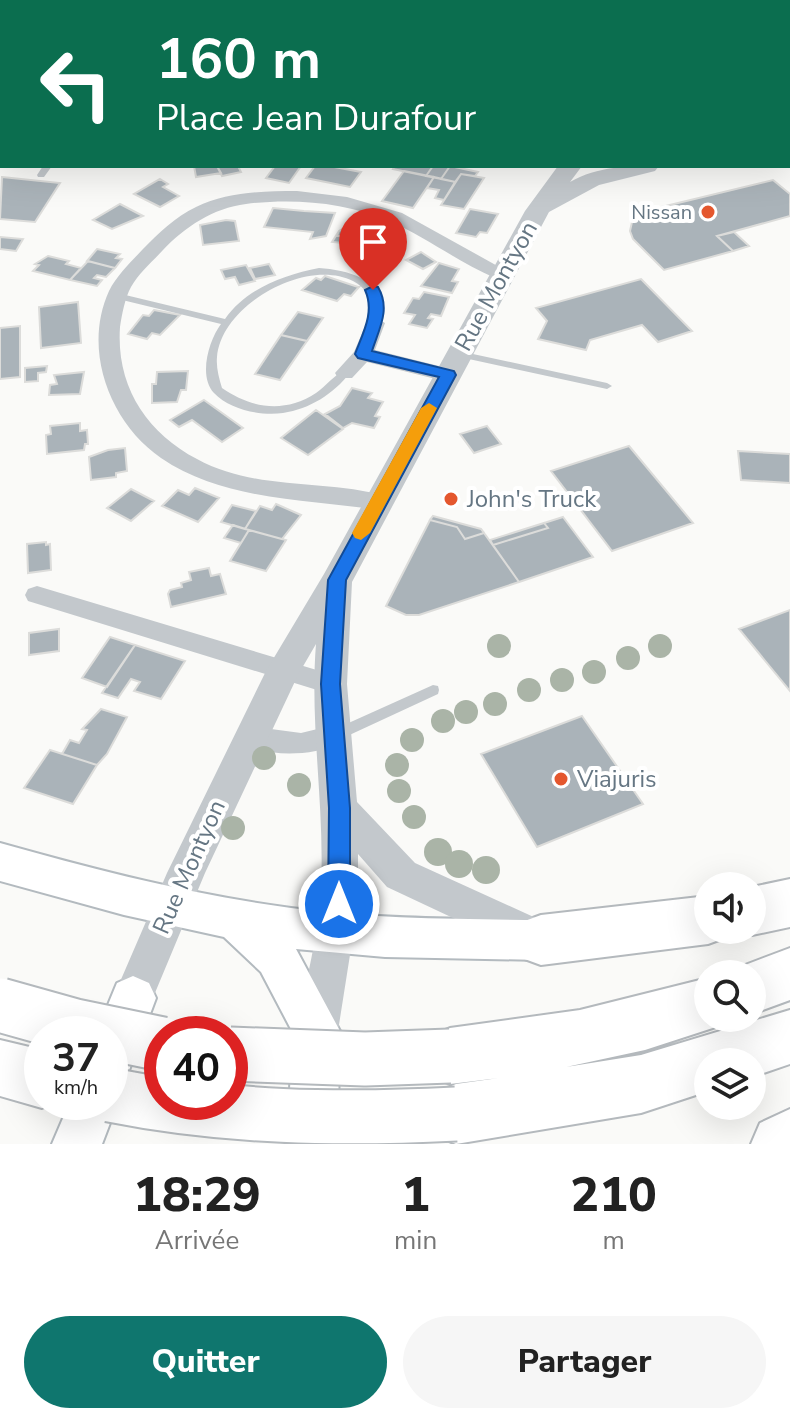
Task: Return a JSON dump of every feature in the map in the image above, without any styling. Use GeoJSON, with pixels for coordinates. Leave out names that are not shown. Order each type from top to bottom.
{"type":"FeatureCollection","features":[{"type":"Feature","properties":{"kind":"highway"},"geometry":{"type":"LineString","coordinates":[[766,908],[790,903]]}},
{"type":"Feature","properties":{"kind":"highway"},"geometry":{"type":"LineString","coordinates":[[541,940],[694,922]]}},
{"type":"Feature","properties":{"kind":"highway"},"geometry":{"type":"LineString","coordinates":[[766,983],[790,974]]}},
{"type":"Feature","properties":{"kind":"highway"},"geometry":{"type":"LineString","coordinates":[[0,1005],[144,1040]]}},
{"type":"Feature","properties":{"kind":"highway"},"geometry":{"type":"LineString","coordinates":[[248,1055],[365,1059],[450,1056],[531,1047],[619,1030],[694,1008]]}},
{"type":"Feature","properties":{"kind":"highway"},"geometry":{"type":"LineString","coordinates":[[755,1048],[790,1037]]}},
{"type":"Feature","properties":{"kind":"highway"},"geometry":{"type":"LineString","coordinates":[[128,1099],[256,1117],[361,1120],[456,1114],[641,1084],[694,1067]]}},
{"type":"Feature","properties":{"kind":"highway"},"geometry":{"type":"LineString","coordinates":[[0,1068],[24,1074]]}},
{"type":"Feature","properties":{"kind":"highway"},"geometry":{"type":"LineString","coordinates":[[781,1144],[790,1139]]}},
{"type":"Feature","properties":{"kind":"main road"},"geometry":{"type":"LineString","coordinates":[[0,862],[170,908],[236,920],[334,934],[541,940]]}},
{"type":"Feature","properties":{"kind":"main road"},"geometry":{"type":"LineString","coordinates":[[236,920],[277,957],[317,1031],[312,1144]]}},
{"type":"Feature","properties":{"kind":"main road"},"geometry":{"type":"LineString","coordinates":[[126,1016],[133,998]]}},
{"type":"Feature","properties":{"kind":"main road"},"geometry":{"type":"LineString","coordinates":[[77,1144],[87,1120]]}},
{"type":"Feature","properties":{"kind":"main road"},"geometry":{"type":"LineString","coordinates":[[96,1120],[97,1144]]}},
{"type":"Feature","properties":{"kind":"street","name":"Rue Montyon"},"geometry":{"type":"LineString","coordinates":[[133,998],[170,908],[283,671],[337,580],[537,211],[569,168]]}},
{"type":"Feature","properties":{"kind":"street"},"geometry":{"type":"LineString","coordinates":[[537,211],[591,180],[626,168]]}},
{"type":"Feature","properties":{"kind":"street"},"geometry":{"type":"LineString","coordinates":[[378,502],[254,487],[203,473],[168,452],[137,425],[118,392],[109,363],[111,319],[117,296],[156,245],[191,214],[210,205],[264,197],[326,200],[365,207],[395,218],[466,259],[502,274]]}},
{"type":"Feature","properties":{"kind":"street"},"geometry":{"type":"LineString","coordinates":[[345,373],[363,354],[375,323]]}},
{"type":"Feature","properties":{"kind":"street"},"geometry":{"type":"LineString","coordinates":[[363,354],[454,364]]}},
{"type":"Feature","properties":{"kind":"street","name":"Rue Montyon"},"geometry":{"type":"LineString","coordinates":[[317,1031],[339,904],[339,808],[330,684],[337,580]]}},
{"type":"Feature","properties":{"kind":"street"},"geometry":{"type":"LineString","coordinates":[[37,595],[330,684]]}},
{"type":"Feature","properties":{"kind":"street"},"geometry":{"type":"LineString","coordinates":[[249,737],[293,746],[334,736]]}},
{"type":"Feature","properties":{"kind":"street"},"geometry":{"type":"LineString","coordinates":[[339,808],[401,875],[541,940]]}},
{"type":"Feature","properties":{"kind":"lane"},"geometry":{"type":"LineString","coordinates":[[41,175],[46,168]]}},
{"type":"Feature","properties":{"kind":"lane"},"geometry":{"type":"LineString","coordinates":[[345,373],[333,387],[313,401],[272,412],[248,408],[217,390],[211,353],[226,322],[263,291],[284,280],[323,268],[351,273],[373,290],[378,301],[375,323]]}},
{"type":"Feature","properties":{"kind":"lane"},"geometry":{"type":"LineString","coordinates":[[117,296],[226,322]]}},
{"type":"Feature","properties":{"kind":"lane"},"geometry":{"type":"LineString","coordinates":[[454,364],[607,386]]}},
{"type":"Feature","properties":{"kind":"lane"},"geometry":{"type":"LineString","coordinates":[[334,736],[433,690]]}},
{"type":"Feature","properties":{"kind":"building"},"geometry":{"type":"Polygon","coordinates":[[[194,168],[218,168],[221,173],[196,177],[194,168]]]}},
{"type":"Feature","properties":{"kind":"building"},"geometry":{"type":"Polygon","coordinates":[[[218,168],[239,168],[241,172],[222,176],[218,168]]]}},
{"type":"Feature","properties":{"kind":"building"},"geometry":{"type":"Polygon","coordinates":[[[274,168],[300,168],[289,183],[266,178],[274,168]]]}},
{"type":"Feature","properties":{"kind":"building"},"geometry":{"type":"Polygon","coordinates":[[[314,168],[361,172],[350,187],[306,178],[314,168]]]}},
{"type":"Feature","properties":{"kind":"building"},"geometry":{"type":"Polygon","coordinates":[[[394,168],[432,168],[426,176],[394,168]]]}},
{"type":"Feature","properties":{"kind":"building"},"geometry":{"type":"Polygon","coordinates":[[[432,168],[449,168],[441,179],[426,176],[432,168]]]}},
{"type":"Feature","properties":{"kind":"building"},"geometry":{"type":"Polygon","coordinates":[[[449,168],[478,172],[475,176],[461,174],[455,182],[441,179],[449,168]]]}},
{"type":"Feature","properties":{"kind":"building"},"geometry":{"type":"Polygon","coordinates":[[[404,171],[434,177],[413,208],[382,201],[404,171]]]}},
{"type":"Feature","properties":{"kind":"building"},"geometry":{"type":"Polygon","coordinates":[[[461,174],[484,178],[464,209],[441,205],[461,174]]]}},
{"type":"Feature","properties":{"kind":"building"},"geometry":{"type":"Polygon","coordinates":[[[2,177],[60,183],[35,222],[0,219],[2,177]]]}},
{"type":"Feature","properties":{"kind":"building"},"geometry":{"type":"Polygon","coordinates":[[[434,177],[455,182],[444,200],[435,198],[439,190],[427,188],[434,177]]]}},
{"type":"Feature","properties":{"kind":"building"},"geometry":{"type":"Polygon","coordinates":[[[160,179],[168,184],[163,187],[179,196],[160,207],[134,194],[160,179]]]}},
{"type":"Feature","properties":{"kind":"building"},"geometry":{"type":"Polygon","coordinates":[[[773,180],[790,194],[790,216],[717,236],[733,251],[664,270],[633,239],[630,231],[632,222],[645,211],[773,180]]]}},
{"type":"Feature","properties":{"kind":"building"},"geometry":{"type":"Polygon","coordinates":[[[120,204],[143,216],[112,229],[93,220],[120,204]]]}},
{"type":"Feature","properties":{"kind":"building"},"geometry":{"type":"Polygon","coordinates":[[[273,208],[335,213],[326,236],[310,239],[313,232],[264,227],[273,208]]]}},
{"type":"Feature","properties":{"kind":"building"},"geometry":{"type":"Polygon","coordinates":[[[470,209],[498,214],[487,233],[480,232],[476,237],[456,233],[470,209]]]}},
{"type":"Feature","properties":{"kind":"building"},"geometry":{"type":"Polygon","coordinates":[[[235,221],[239,241],[203,245],[200,225],[235,221]]]}},
{"type":"Feature","properties":{"kind":"building"},"geometry":{"type":"Polygon","coordinates":[[[370,222],[387,231],[376,238],[383,241],[369,250],[345,236],[337,236],[339,231],[352,224],[360,228],[370,222]]]}},
{"type":"Feature","properties":{"kind":"building"},"geometry":{"type":"Polygon","coordinates":[[[339,231],[337,236],[345,236],[363,246],[357,250],[344,243],[332,242],[339,231]]]}},
{"type":"Feature","properties":{"kind":"building"},"geometry":{"type":"Polygon","coordinates":[[[734,232],[749,246],[733,251],[717,236],[734,232]]]}},
{"type":"Feature","properties":{"kind":"building"},"geometry":{"type":"Polygon","coordinates":[[[0,237],[23,239],[16,251],[0,249],[0,237]]]}},
{"type":"Feature","properties":{"kind":"building"},"geometry":{"type":"Polygon","coordinates":[[[97,249],[120,254],[116,258],[122,259],[115,268],[87,261],[97,249]]]}},
{"type":"Feature","properties":{"kind":"building"},"geometry":{"type":"Polygon","coordinates":[[[421,252],[436,262],[423,269],[406,260],[421,252]]]}},
{"type":"Feature","properties":{"kind":"building"},"geometry":{"type":"Polygon","coordinates":[[[48,256],[69,261],[66,264],[81,268],[70,280],[33,271],[39,265],[35,264],[48,256]]]}},
{"type":"Feature","properties":{"kind":"building"},"geometry":{"type":"Polygon","coordinates":[[[88,261],[115,268],[106,277],[97,275],[94,278],[102,280],[97,286],[70,280],[88,261]]]}},
{"type":"Feature","properties":{"kind":"building"},"geometry":{"type":"Polygon","coordinates":[[[439,263],[459,269],[452,281],[458,282],[452,293],[421,286],[439,263]]]}},
{"type":"Feature","properties":{"kind":"building"},"geometry":{"type":"Polygon","coordinates":[[[269,264],[275,275],[255,279],[250,268],[269,264]]]}},
{"type":"Feature","properties":{"kind":"building"},"geometry":{"type":"Polygon","coordinates":[[[246,265],[255,281],[239,285],[235,277],[225,279],[221,270],[246,265]]]}},
{"type":"Feature","properties":{"kind":"building"},"geometry":{"type":"Polygon","coordinates":[[[325,276],[359,287],[351,296],[344,294],[337,301],[302,290],[316,278],[321,280],[325,276]]]}},
{"type":"Feature","properties":{"kind":"building"},"geometry":{"type":"Polygon","coordinates":[[[641,279],[692,331],[658,342],[642,325],[590,340],[586,350],[538,339],[547,321],[536,308],[641,279]]]}},
{"type":"Feature","properties":{"kind":"building"},"geometry":{"type":"Polygon","coordinates":[[[424,292],[449,297],[441,316],[431,314],[428,318],[433,319],[427,328],[409,324],[415,315],[404,313],[413,298],[419,299],[424,292]]]}},
{"type":"Feature","properties":{"kind":"building"},"geometry":{"type":"Polygon","coordinates":[[[78,302],[81,343],[41,348],[39,307],[78,302]]]}},
{"type":"Feature","properties":{"kind":"building"},"geometry":{"type":"Polygon","coordinates":[[[154,310],[180,315],[160,335],[152,333],[147,339],[128,334],[143,315],[149,316],[154,310]]]}},
{"type":"Feature","properties":{"kind":"building"},"geometry":{"type":"Polygon","coordinates":[[[298,312],[323,318],[307,341],[281,335],[298,312]]]}},
{"type":"Feature","properties":{"kind":"building"},"geometry":{"type":"Polygon","coordinates":[[[20,326],[20,377],[0,379],[0,328],[20,326]]]}},
{"type":"Feature","properties":{"kind":"building"},"geometry":{"type":"Polygon","coordinates":[[[281,335],[307,341],[280,380],[255,374],[281,335]]]}},
{"type":"Feature","properties":{"kind":"building"},"geometry":{"type":"Polygon","coordinates":[[[47,366],[46,372],[38,373],[38,381],[25,382],[25,368],[47,366]]]}},
{"type":"Feature","properties":{"kind":"building"},"geometry":{"type":"Polygon","coordinates":[[[188,371],[186,390],[181,390],[177,402],[152,403],[152,384],[156,384],[157,372],[188,371]]]}},
{"type":"Feature","properties":{"kind":"building"},"geometry":{"type":"Polygon","coordinates":[[[84,372],[80,394],[49,395],[50,385],[57,384],[54,375],[84,372]]]}},
{"type":"Feature","properties":{"kind":"building"},"geometry":{"type":"Polygon","coordinates":[[[352,388],[372,393],[368,398],[383,402],[375,416],[380,417],[374,428],[352,423],[343,428],[325,414],[340,406],[352,388]]]}},
{"type":"Feature","properties":{"kind":"building"},"geometry":{"type":"Polygon","coordinates":[[[204,400],[243,428],[222,442],[192,420],[179,427],[170,420],[204,400]]]}},
{"type":"Feature","properties":{"kind":"building"},"geometry":{"type":"Polygon","coordinates":[[[316,410],[343,429],[308,455],[281,438],[316,410]]]}},
{"type":"Feature","properties":{"kind":"building"},"geometry":{"type":"Polygon","coordinates":[[[80,423],[80,431],[87,430],[88,444],[85,444],[84,450],[47,454],[46,435],[51,434],[50,426],[80,423]]]}},
{"type":"Feature","properties":{"kind":"building"},"geometry":{"type":"Polygon","coordinates":[[[487,426],[501,444],[474,453],[460,434],[487,426]]]}},
{"type":"Feature","properties":{"kind":"building"},"geometry":{"type":"Polygon","coordinates":[[[629,446],[693,523],[612,551],[551,471],[629,446]]]}},
{"type":"Feature","properties":{"kind":"building"},"geometry":{"type":"Polygon","coordinates":[[[125,448],[127,471],[116,473],[116,477],[91,480],[89,457],[125,448]]]}},
{"type":"Feature","properties":{"kind":"building"},"geometry":{"type":"Polygon","coordinates":[[[738,451],[790,454],[790,483],[741,480],[738,451]]]}},
{"type":"Feature","properties":{"kind":"building"},"geometry":{"type":"Polygon","coordinates":[[[195,488],[219,498],[198,522],[162,506],[178,490],[189,495],[195,488]]]}},
{"type":"Feature","properties":{"kind":"building"},"geometry":{"type":"Polygon","coordinates":[[[131,489],[154,501],[131,521],[107,508],[131,489]]]}},
{"type":"Feature","properties":{"kind":"building"},"geometry":{"type":"Polygon","coordinates":[[[276,504],[301,515],[282,539],[245,529],[260,506],[272,510],[276,504]]]}},
{"type":"Feature","properties":{"kind":"building"},"geometry":{"type":"Polygon","coordinates":[[[232,505],[256,511],[245,529],[221,522],[232,505]]]}},
{"type":"Feature","properties":{"kind":"building"},"geometry":{"type":"Polygon","coordinates":[[[433,516],[481,529],[484,533],[465,539],[457,527],[430,520],[433,516]]]}},
{"type":"Feature","properties":{"kind":"building"},"geometry":{"type":"Polygon","coordinates":[[[563,517],[593,557],[519,582],[493,545],[548,528],[544,523],[563,517]]]}},
{"type":"Feature","properties":{"kind":"building"},"geometry":{"type":"Polygon","coordinates":[[[430,520],[457,527],[465,539],[484,533],[519,582],[419,615],[406,615],[386,606],[430,520]]]}},
{"type":"Feature","properties":{"kind":"building"},"geometry":{"type":"Polygon","coordinates":[[[544,523],[548,528],[493,545],[490,540],[544,523]]]}},
{"type":"Feature","properties":{"kind":"building"},"geometry":{"type":"Polygon","coordinates":[[[233,525],[249,530],[241,543],[224,538],[233,525]]]}},
{"type":"Feature","properties":{"kind":"building"},"geometry":{"type":"Polygon","coordinates":[[[249,530],[286,540],[266,571],[230,561],[249,530]]]}},
{"type":"Feature","properties":{"kind":"building"},"geometry":{"type":"Polygon","coordinates":[[[46,542],[46,545],[50,544],[51,570],[28,573],[27,544],[46,542]]]}},
{"type":"Feature","properties":{"kind":"building"},"geometry":{"type":"Polygon","coordinates":[[[209,568],[211,576],[220,574],[226,594],[171,607],[170,590],[182,587],[181,583],[191,580],[189,572],[209,568]]]}},
{"type":"Feature","properties":{"kind":"building"},"geometry":{"type":"Polygon","coordinates":[[[790,610],[790,691],[739,629],[790,610]]]}},
{"type":"Feature","properties":{"kind":"building"},"geometry":{"type":"Polygon","coordinates":[[[59,629],[59,651],[29,655],[29,633],[59,629]]]}},
{"type":"Feature","properties":{"kind":"building"},"geometry":{"type":"Polygon","coordinates":[[[110,637],[135,645],[107,687],[82,678],[110,637]]]}},
{"type":"Feature","properties":{"kind":"building"},"geometry":{"type":"Polygon","coordinates":[[[135,645],[185,661],[161,699],[134,691],[140,682],[131,679],[118,698],[102,693],[135,645]]]}},
{"type":"Feature","properties":{"kind":"building"},"geometry":{"type":"Polygon","coordinates":[[[101,709],[127,717],[107,754],[97,765],[62,754],[70,740],[79,743],[87,730],[82,729],[101,709]]]}},
{"type":"Feature","properties":{"kind":"building","name":"Viajuris"},"geometry":{"type":"Polygon","coordinates":[[[582,716],[643,804],[537,847],[481,754],[582,716]]]}},
{"type":"Feature","properties":{"kind":"building"},"geometry":{"type":"Polygon","coordinates":[[[50,750],[97,765],[73,804],[24,788],[50,750]]]}},
{"type":"Feature","properties":{"kind":"slow traffic"},"geometry":{"type":"LineString","coordinates":[[361,533],[429,408]]}},
{"type":"Feature","properties":{"kind":"place","name":"Nissan"},"geometry":{"type":"Point","coordinates":[708,212]}},
{"type":"Feature","properties":{"kind":"place","name":"John's Truck"},"geometry":{"type":"Point","coordinates":[451,499]}},
{"type":"Feature","properties":{"kind":"place","name":"Viajuris"},"geometry":{"type":"Point","coordinates":[561,779]}},
{"type":"Feature","properties":{"kind":"route"},"geometry":{"type":"LineString","coordinates":[[339,904],[339,808],[330,684],[337,580],[448,375],[363,354],[377,313],[378,301],[373,290]]}}]}
